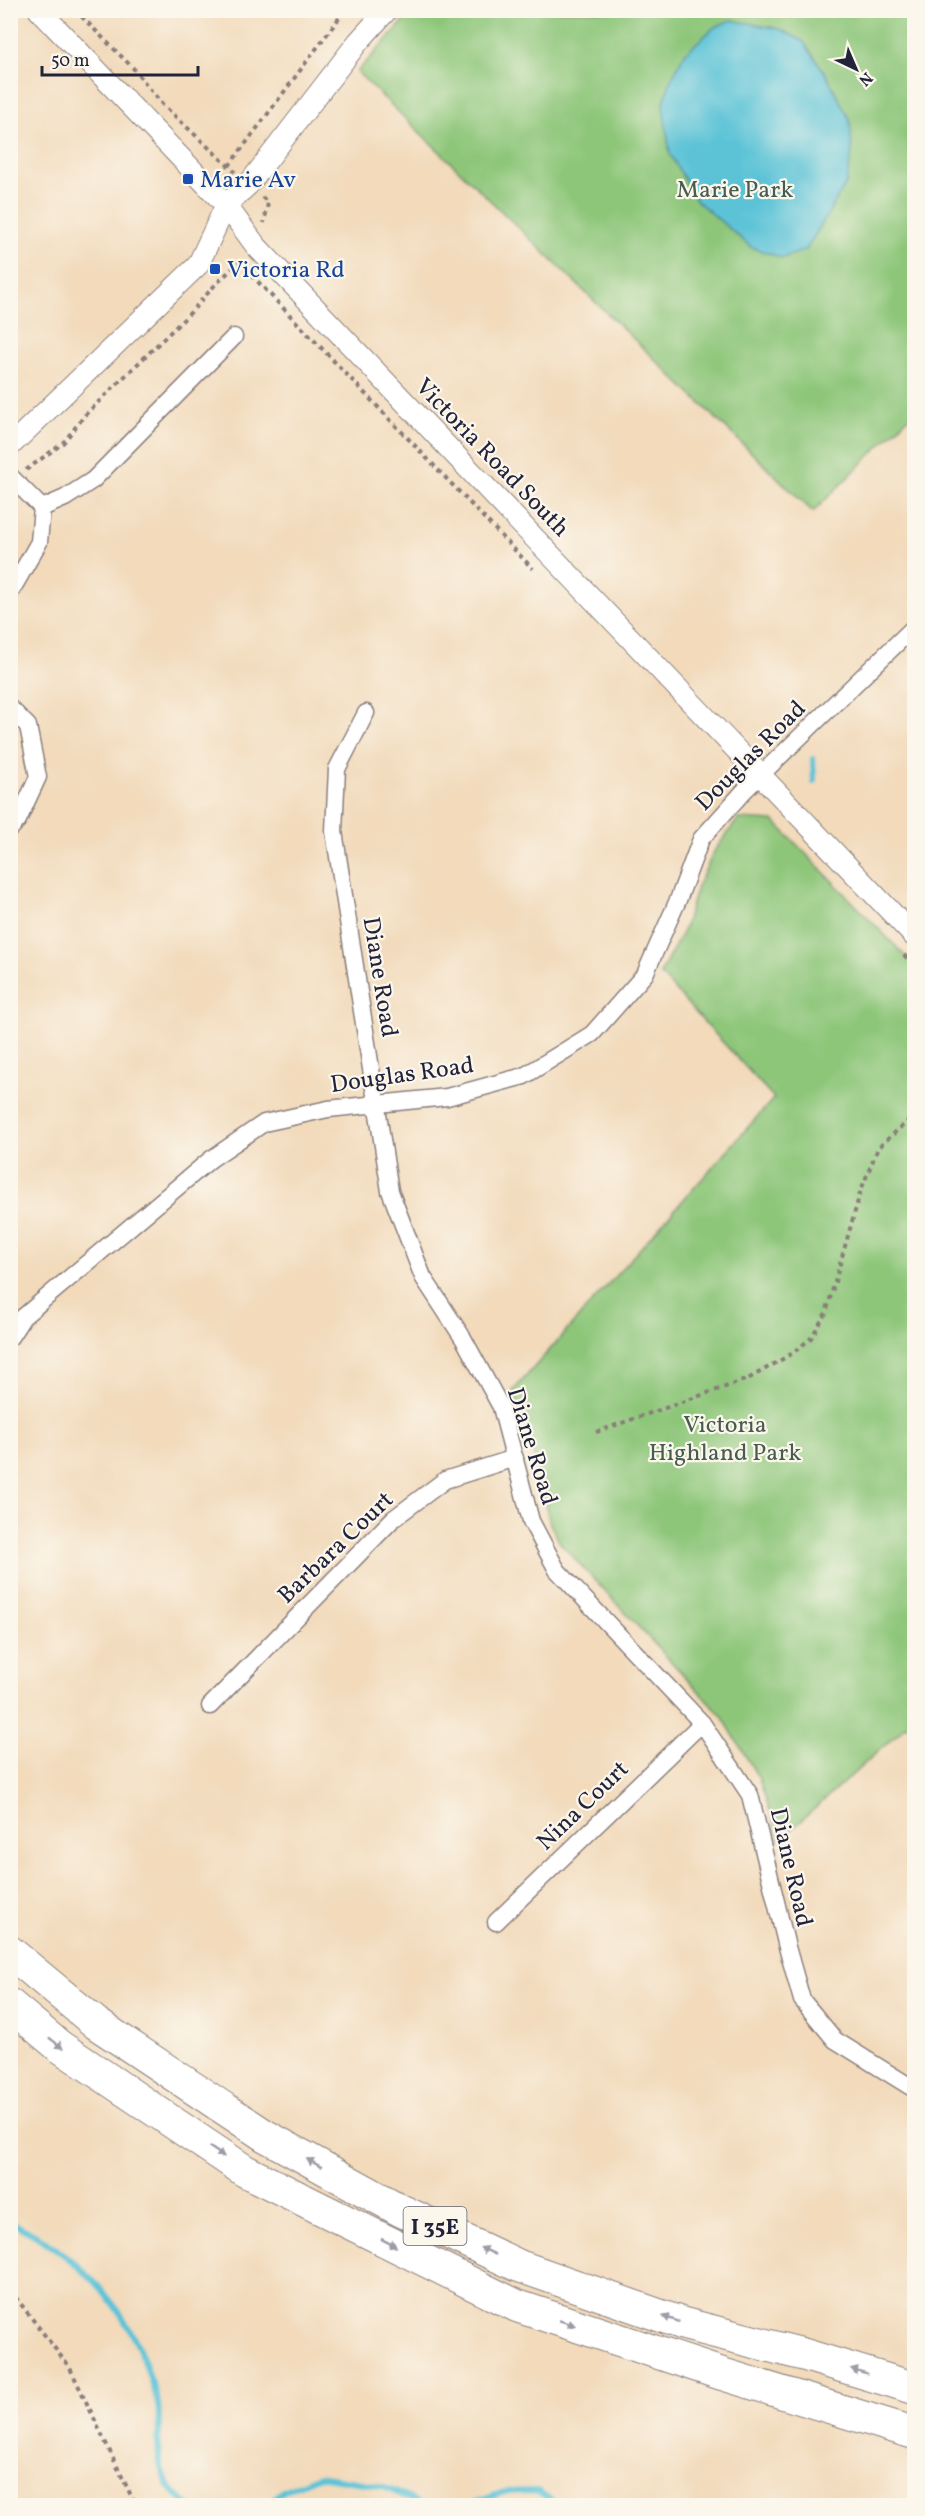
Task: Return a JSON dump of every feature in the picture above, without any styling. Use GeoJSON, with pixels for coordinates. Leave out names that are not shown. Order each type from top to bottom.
{"type":"FeatureCollection","features":[{"type":"Feature","properties":{"kind":"highway","name":"I 35E"},"geometry":{"type":"LineString","coordinates":[[10,1952],[97,2024],[264,2135],[400,2210],[519,2266],[662,2316],[915,2388]]}},
{"type":"Feature","properties":{"kind":"highway","name":"I 35E"},"geometry":{"type":"LineString","coordinates":[[10,2006],[59,2046],[245,2171],[517,2306],[722,2374],[915,2433]]}},
{"type":"Feature","properties":{"kind":"street","name":"Victoria Road South"},"geometry":{"type":"LineString","coordinates":[[39,10],[226,205],[255,246],[915,936]]}},
{"type":"Feature","properties":{"kind":"street"},"geometry":{"type":"LineString","coordinates":[[10,446],[198,265],[226,205],[248,185],[358,42],[387,10]]}},
{"type":"Feature","properties":{"kind":"street"},"geometry":{"type":"LineString","coordinates":[[42,508],[65,498],[93,480],[234,337]]}},
{"type":"Feature","properties":{"kind":"street"},"geometry":{"type":"LineString","coordinates":[[10,593],[39,542],[42,508],[13,478]]}},
{"type":"Feature","properties":{"kind":"street","name":"Douglas Road"},"geometry":{"type":"LineString","coordinates":[[10,1337],[23,1317],[211,1160],[264,1123],[328,1109],[447,1097],[524,1076],[592,1034],[645,974],[678,900],[701,839],[761,775],[915,627]]}},
{"type":"Feature","properties":{"kind":"street"},"geometry":{"type":"LineString","coordinates":[[10,708],[28,726],[38,777],[18,820],[10,829]]}},
{"type":"Feature","properties":{"kind":"street","name":"Diane Road"},"geometry":{"type":"LineString","coordinates":[[366,713],[337,769],[334,831],[390,1191],[423,1277],[463,1338],[501,1407],[531,1521],[557,1570],[702,1724],[750,1795],[802,2000],[835,2040],[915,2089]]}},
{"type":"Feature","properties":{"kind":"street","name":"Barbara Court"},"geometry":{"type":"LineString","coordinates":[[210,1706],[393,1519],[445,1480],[515,1458]]}},
{"type":"Feature","properties":{"kind":"street","name":"Nina Court"},"geometry":{"type":"LineString","coordinates":[[496,1922],[702,1724]]}},
{"type":"Feature","properties":{"kind":"path"},"geometry":{"type":"LineString","coordinates":[[75,10],[134,69],[162,104],[229,166],[345,10]]}},
{"type":"Feature","properties":{"kind":"path"},"geometry":{"type":"LineString","coordinates":[[13,478],[63,443],[85,415],[239,262]]}},
{"type":"Feature","properties":{"kind":"path"},"geometry":{"type":"LineString","coordinates":[[596,1432],[748,1379],[793,1353],[811,1338],[826,1313],[861,1190],[878,1148],[915,1115]]}},
{"type":"Feature","properties":{"kind":"path"},"geometry":{"type":"LineString","coordinates":[[10,2290],[70,2368],[136,2505]]}},
{"type":"Feature","properties":{"kind":"green space","name":"Marie Park"},"geometry":{"type":"Polygon","coordinates":[[[413,11],[914,11],[914,412],[813,512],[357,72],[413,11]]]}},
{"type":"Feature","properties":{"kind":"green space","name":"Victoria Highland Park"},"geometry":{"type":"Polygon","coordinates":[[[738,819],[774,821],[914,965],[914,1719],[780,1840],[758,1777],[722,1716],[560,1543],[550,1524],[528,1430],[513,1391],[774,1098],[660,974],[684,929],[697,887],[715,850],[738,819]]]}},
{"type":"Feature","properties":{"kind":"water"},"geometry":{"type":"Polygon","coordinates":[[[731,20],[780,29],[803,41],[826,74],[850,120],[852,152],[846,184],[806,250],[782,258],[751,247],[697,201],[670,154],[663,106],[671,79],[685,53],[715,27],[731,20]]]}},
{"type":"Feature","properties":{"kind":"waterway"},"geometry":{"type":"LineString","coordinates":[[813,759],[814,782]]}},
{"type":"Feature","properties":{"kind":"waterway"},"geometry":{"type":"LineString","coordinates":[[10,2222],[56,2249],[76,2265],[112,2302],[126,2324],[138,2347],[157,2399],[158,2445],[164,2477],[172,2490],[190,2506]]}},
{"type":"Feature","properties":{"kind":"waterway"},"geometry":{"type":"LineString","coordinates":[[264,2506],[285,2490],[319,2476],[382,2486],[426,2506]]}},
{"type":"Feature","properties":{"kind":"waterway"},"geometry":{"type":"LineString","coordinates":[[466,2506],[504,2492],[538,2491],[560,2506]]}},
{"type":"Feature","properties":{"kind":"place","name":"Marie Av"},"geometry":{"type":"Point","coordinates":[188,179]}},
{"type":"Feature","properties":{"kind":"place","name":"Victoria Rd"},"geometry":{"type":"Point","coordinates":[215,269]}}]}
